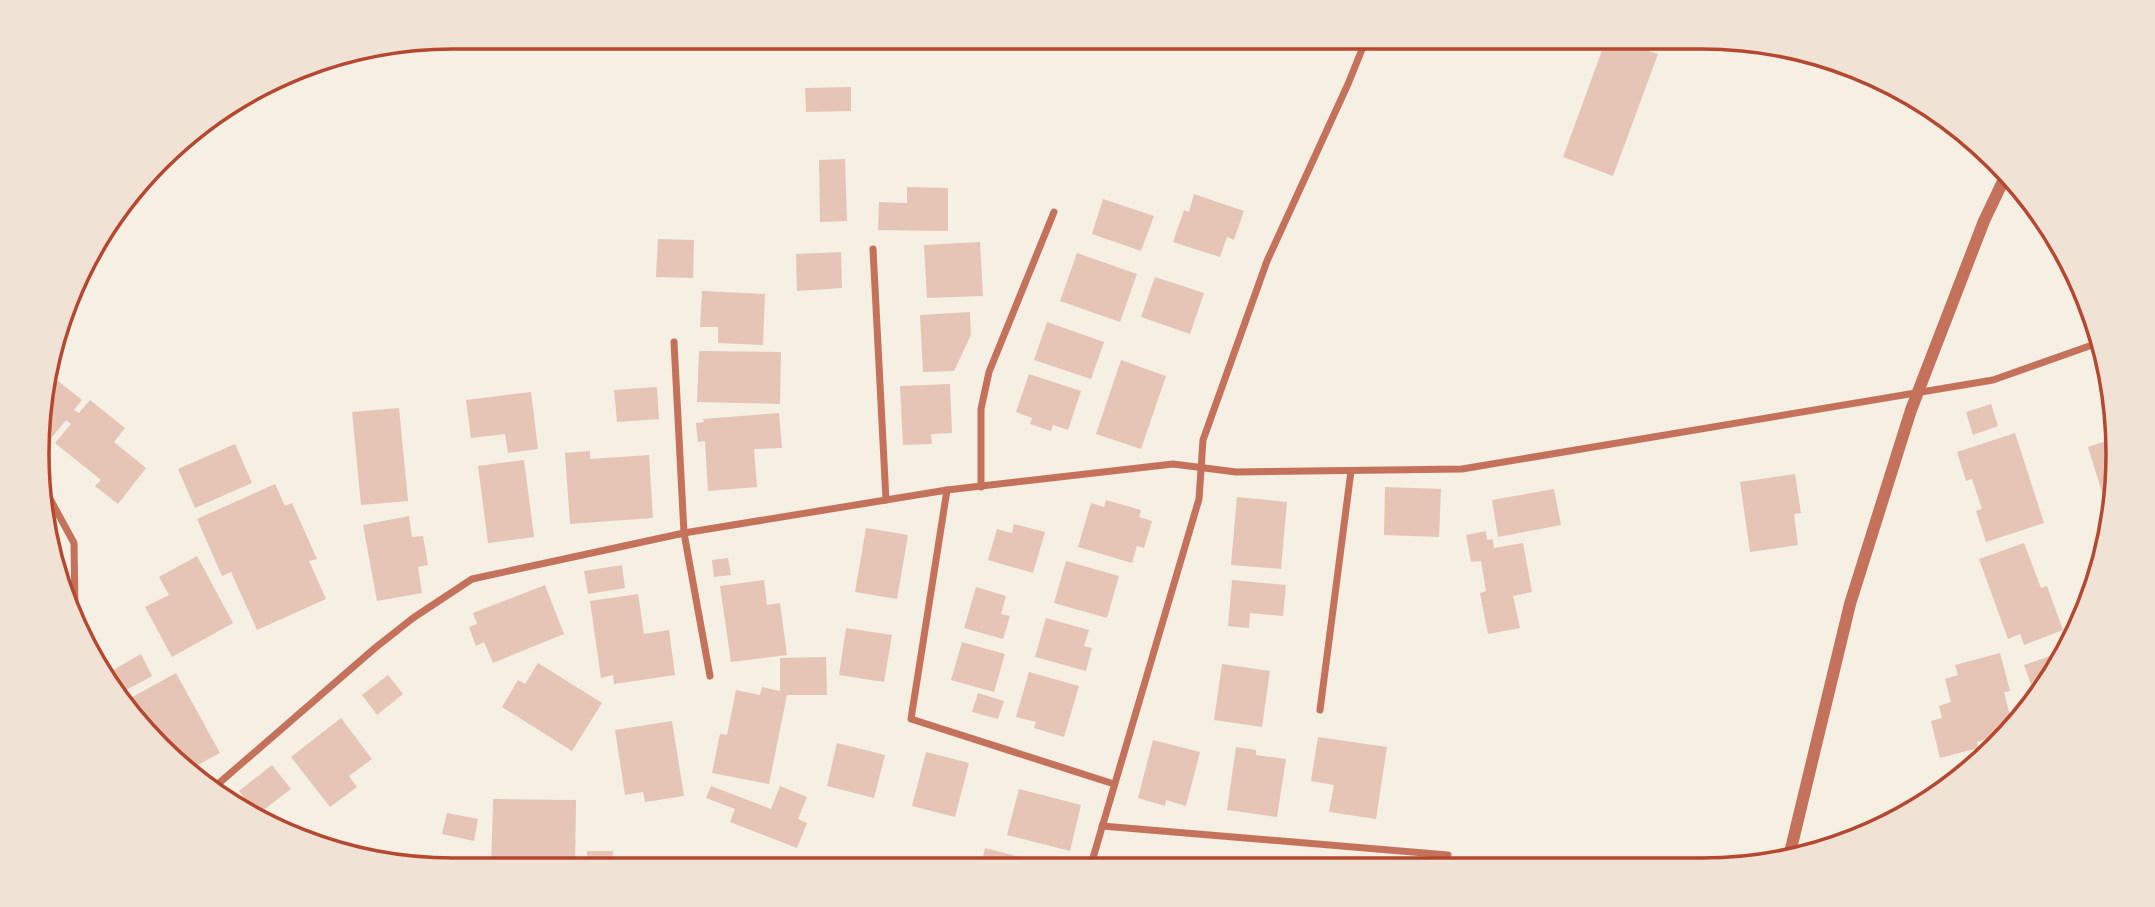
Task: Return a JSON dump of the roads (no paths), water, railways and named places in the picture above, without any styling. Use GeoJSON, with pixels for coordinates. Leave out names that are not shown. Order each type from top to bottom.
{"type":"FeatureCollection","features":[{"type":"Feature","properties":{"kind":"street"},"geometry":{"type":"LineString","coordinates":[[1093,858],[1199,499],[1203,440],[1267,261],[1362,49]]}},
{"type":"Feature","properties":{"kind":"street"},"geometry":{"type":"LineString","coordinates":[[1790,848],[1850,604],[1911,410],[1984,221],[2002,183]]}},
{"type":"Feature","properties":{"kind":"street"},"geometry":{"type":"LineString","coordinates":[[981,486],[981,410],[989,372],[1054,212]]}},
{"type":"Feature","properties":{"kind":"street"},"geometry":{"type":"LineString","coordinates":[[873,248],[886,500]]}},
{"type":"Feature","properties":{"kind":"street"},"geometry":{"type":"LineString","coordinates":[[674,342],[684,533],[709,676]]}},
{"type":"Feature","properties":{"kind":"street"},"geometry":{"type":"LineString","coordinates":[[220,784],[375,648],[472,579],[684,533],[981,486],[1173,464],[1236,472],[1462,469],[1993,380],[2091,345]]}},
{"type":"Feature","properties":{"kind":"street"},"geometry":{"type":"LineString","coordinates":[[1320,710],[1351,471]]}},
{"type":"Feature","properties":{"kind":"street"},"geometry":{"type":"LineString","coordinates":[[947,491],[911,719],[1114,784]]}},
{"type":"Feature","properties":{"kind":"street"},"geometry":{"type":"LineString","coordinates":[[52,501],[74,543],[75,596]]}},
{"type":"Feature","properties":{"kind":"street"},"geometry":{"type":"LineString","coordinates":[[1102,826],[1448,855]]}}]}
